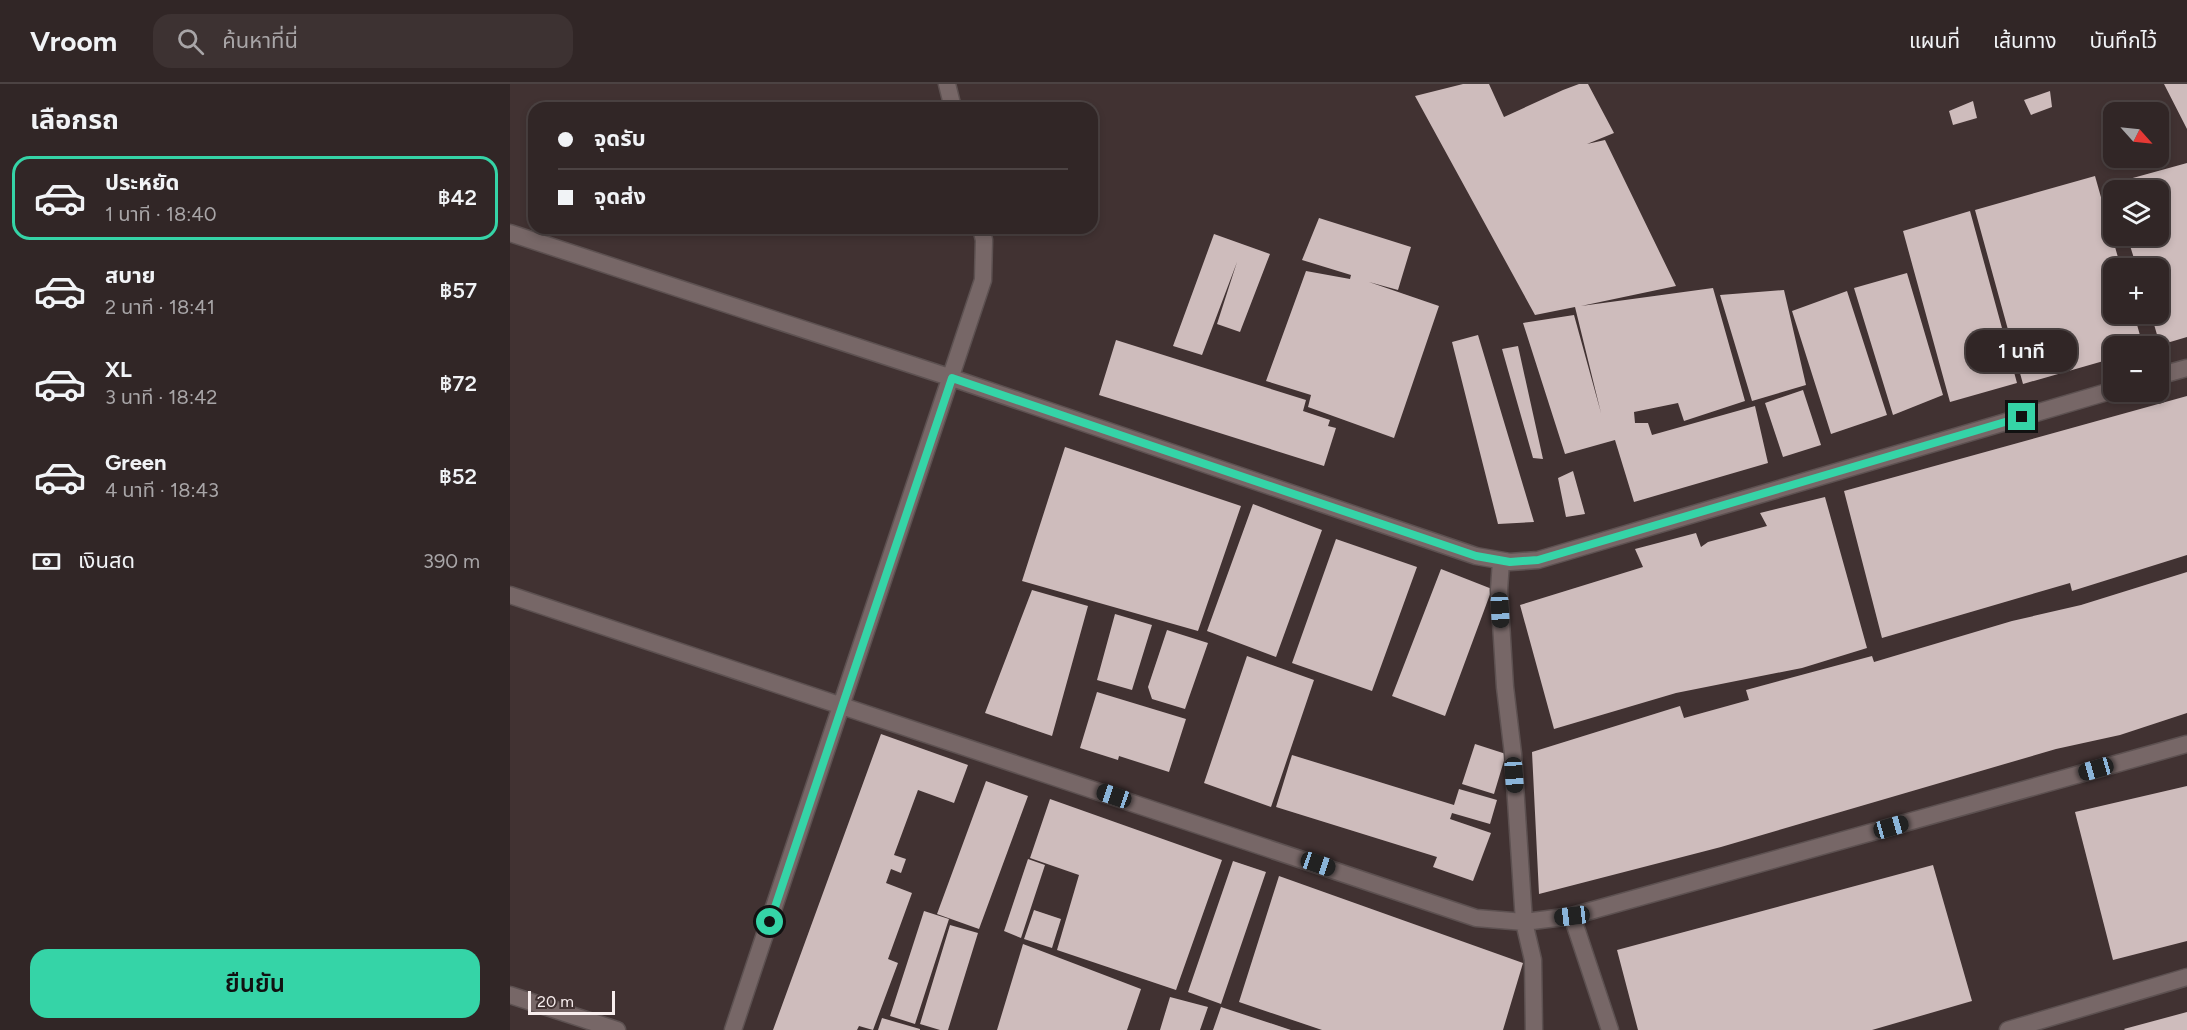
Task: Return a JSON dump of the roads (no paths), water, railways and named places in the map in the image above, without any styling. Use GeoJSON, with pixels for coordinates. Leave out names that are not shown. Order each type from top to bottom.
{"type":"FeatureCollection","features":[{"type":"Feature","properties":{"kind":"lane"},"geometry":{"type":"LineString","coordinates":[[947,84],[952,102]]}},
{"type":"Feature","properties":{"kind":"lane"},"geometry":{"type":"LineString","coordinates":[[510,233],[952,378],[1465,553],[1501,561],[1538,560],[2103,393]]}},
{"type":"Feature","properties":{"kind":"lane"},"geometry":{"type":"LineString","coordinates":[[734,1030],[983,280],[982,234]]}},
{"type":"Feature","properties":{"kind":"lane"},"geometry":{"type":"LineString","coordinates":[[2169,373],[2187,368]]}},
{"type":"Feature","properties":{"kind":"lane"},"geometry":{"type":"LineString","coordinates":[[1501,561],[1499,590],[1504,687],[1513,754],[1524,922],[1533,960],[1534,1030]]}},
{"type":"Feature","properties":{"kind":"lane"},"geometry":{"type":"LineString","coordinates":[[510,595],[1476,918],[1524,922],[1572,916],[2187,744]]}},
{"type":"Feature","properties":{"kind":"lane"},"geometry":{"type":"LineString","coordinates":[[1572,916],[1610,1030]]}},
{"type":"Feature","properties":{"kind":"lane"},"geometry":{"type":"LineString","coordinates":[[2008,1030],[2187,977]]}},
{"type":"Feature","properties":{"kind":"lane"},"geometry":{"type":"LineString","coordinates":[[510,995],[617,1030]]}}]}
